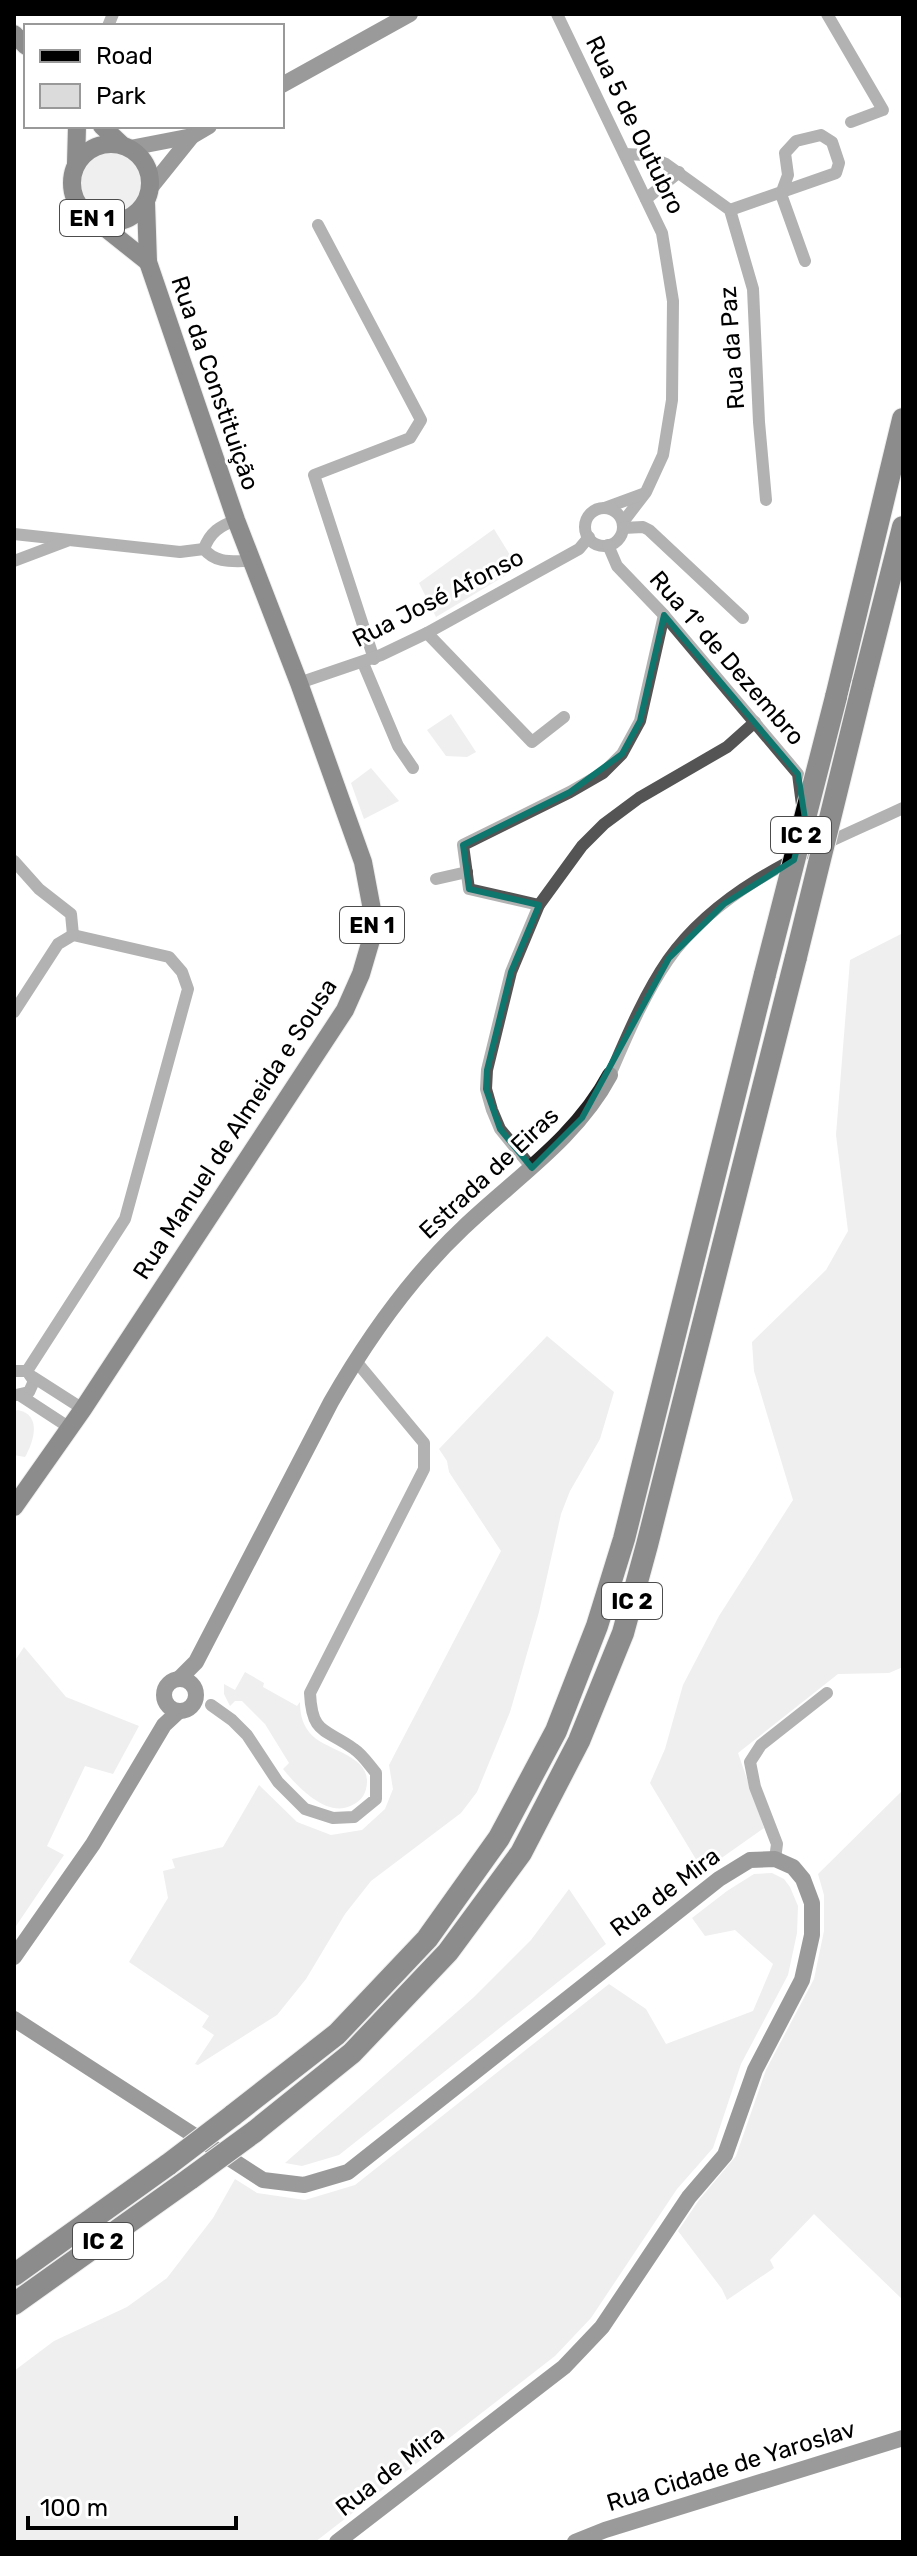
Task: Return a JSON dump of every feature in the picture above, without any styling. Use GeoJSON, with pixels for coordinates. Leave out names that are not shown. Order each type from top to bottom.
{"type":"FeatureCollection","features":[{"type":"Feature","properties":{"kind":"highway","name":"IC 2"},"geometry":{"type":"LineString","coordinates":[[14,2275],[169,2164],[337,2034],[427,1939],[499,1838],[556,1731],[597,1626],[624,1539],[903,419]]}},
{"type":"Feature","properties":{"kind":"highway","name":"IC 2"},"geometry":{"type":"LineString","coordinates":[[14,2304],[254,2132],[352,2053],[448,1952],[521,1853],[579,1741],[623,1633],[643,1559],[903,527]]}},
{"type":"Feature","properties":{"kind":"main road","name":"EN 1"},"geometry":{"type":"LineString","coordinates":[[77,128],[76,164],[71,179],[73,195],[80,208],[93,218],[107,222],[123,221],[136,214],[148,194],[149,171],[142,157],[104,128]]}},
{"type":"Feature","properties":{"kind":"main road","name":"EN 1"},"geometry":{"type":"LineString","coordinates":[[76,164],[95,146],[108,143],[125,146]]}},
{"type":"Feature","properties":{"kind":"main road","name":"Rua da Constituição"},"geometry":{"type":"LineString","coordinates":[[148,194],[148,262],[236,520]]}},
{"type":"Feature","properties":{"kind":"main road","name":"Rua da Constituição"},"geometry":{"type":"LineString","coordinates":[[93,218],[148,262]]}},
{"type":"Feature","properties":{"kind":"main road","name":"Rua Manuel de Almeida e Sousa"},"geometry":{"type":"LineString","coordinates":[[14,1507],[83,1409],[345,1010],[361,974],[371,940],[373,915],[363,862],[236,520]]}},
{"type":"Feature","properties":{"kind":"street"},"geometry":{"type":"LineString","coordinates":[[284,84],[410,14]]}},
{"type":"Feature","properties":{"kind":"street","name":"Rua 5 de Outubro"},"geometry":{"type":"LineString","coordinates":[[557,14],[662,233],[673,301],[672,400],[663,455],[646,492],[623,525]]}},
{"type":"Feature","properties":{"kind":"street"},"geometry":{"type":"LineString","coordinates":[[827,14],[883,110],[851,122]]}},
{"type":"Feature","properties":{"kind":"street"},"geometry":{"type":"LineString","coordinates":[[125,146],[192,136],[206,128]]}},
{"type":"Feature","properties":{"kind":"street"},"geometry":{"type":"LineString","coordinates":[[625,154],[645,155],[679,172],[730,210],[781,194],[836,173],[839,163],[832,142],[821,135],[796,141],[785,153],[788,175],[781,194],[805,261]]}},
{"type":"Feature","properties":{"kind":"street"},"geometry":{"type":"LineString","coordinates":[[148,194],[192,136]]}},
{"type":"Feature","properties":{"kind":"street"},"geometry":{"type":"LineString","coordinates":[[646,199],[679,172]]}},
{"type":"Feature","properties":{"kind":"street","name":"Rua da Paz"},"geometry":{"type":"LineString","coordinates":[[730,210],[753,289],[766,500]]}},
{"type":"Feature","properties":{"kind":"street"},"geometry":{"type":"LineString","coordinates":[[318,225],[421,420],[410,438],[314,475],[369,661],[398,746],[413,768]]}},
{"type":"Feature","properties":{"kind":"street"},"geometry":{"type":"LineString","coordinates":[[605,508],[613,510],[623,525],[619,539],[608,545],[594,543],[589,537],[586,531],[588,518],[598,509],[646,492]]}},
{"type":"Feature","properties":{"kind":"street"},"geometry":{"type":"LineString","coordinates":[[204,549],[217,528],[236,520]]}},
{"type":"Feature","properties":{"kind":"street"},"geometry":{"type":"LineString","coordinates":[[623,525],[649,530],[743,618]]}},
{"type":"Feature","properties":{"kind":"street"},"geometry":{"type":"LineString","coordinates":[[14,534],[180,552],[204,549],[215,559],[226,562],[251,561]]}},
{"type":"Feature","properties":{"kind":"street","name":"Rua José Afonso"},"geometry":{"type":"LineString","coordinates":[[299,683],[369,661],[427,633],[579,549],[589,537]]}},
{"type":"Feature","properties":{"kind":"street"},"geometry":{"type":"LineString","coordinates":[[14,561],[69,541]]}},
{"type":"Feature","properties":{"kind":"street","name":"Rua 1º de Dezembro"},"geometry":{"type":"LineString","coordinates":[[608,545],[617,566],[664,615],[798,774],[810,851]]}},
{"type":"Feature","properties":{"kind":"street"},"geometry":{"type":"LineString","coordinates":[[539,905],[469,889],[463,845],[570,792],[603,773],[622,754],[640,721],[664,615]]}},
{"type":"Feature","properties":{"kind":"street"},"geometry":{"type":"LineString","coordinates":[[427,633],[532,742],[564,717]]}},
{"type":"Feature","properties":{"kind":"street"},"geometry":{"type":"LineString","coordinates":[[532,1168],[500,1129],[486,1089],[487,1070],[511,972],[539,905],[582,846],[604,824],[639,798],[727,747],[755,722]]}},
{"type":"Feature","properties":{"kind":"street","name":"Estrada de Eiras"},"geometry":{"type":"LineString","coordinates":[[187,1683],[355,1360],[404,1291],[451,1240],[532,1168],[582,1118],[610,1075],[657,977],[688,937],[724,904],[761,877],[903,808]]}},
{"type":"Feature","properties":{"kind":"street"},"geometry":{"type":"LineString","coordinates":[[14,861],[39,889],[71,914],[73,935]]}},
{"type":"Feature","properties":{"kind":"street"},"geometry":{"type":"LineString","coordinates":[[436,879],[467,872]]}},
{"type":"Feature","properties":{"kind":"street"},"geometry":{"type":"LineString","coordinates":[[14,1012],[58,944],[73,935],[169,957],[182,972],[188,989],[125,1219],[25,1373]]}},
{"type":"Feature","properties":{"kind":"street"},"geometry":{"type":"LineString","coordinates":[[211,1705],[247,1735],[278,1782],[305,1809],[333,1818],[354,1817],[376,1799],[376,1773],[358,1751],[323,1732],[311,1715],[310,1693],[424,1469],[424,1443],[355,1360]]}},
{"type":"Feature","properties":{"kind":"street"},"geometry":{"type":"LineString","coordinates":[[25,1373],[83,1409]]}},
{"type":"Feature","properties":{"kind":"street"},"geometry":{"type":"LineString","coordinates":[[18,1395],[32,1389],[25,1373]]}},
{"type":"Feature","properties":{"kind":"street"},"geometry":{"type":"LineString","coordinates":[[18,1395],[70,1428]]}},
{"type":"Feature","properties":{"kind":"street","name":"Estrada de Eiras"},"geometry":{"type":"LineString","coordinates":[[187,1683],[197,1695],[193,1705],[185,1710],[173,1707],[165,1692],[166,1687],[187,1683]]}},
{"type":"Feature","properties":{"kind":"street"},"geometry":{"type":"LineString","coordinates":[[775,1859],[777,1844],[755,1787],[750,1762],[761,1745],[827,1693]]}},
{"type":"Feature","properties":{"kind":"street","name":"Estrada de Eiras"},"geometry":{"type":"LineString","coordinates":[[14,1957],[93,1844],[173,1707]]}},
{"type":"Feature","properties":{"kind":"street","name":"Rua de Mira"},"geometry":{"type":"LineString","coordinates":[[14,2019],[263,2180],[304,2185],[348,2172],[719,1879],[750,1860],[775,1859],[793,1867],[803,1879],[812,1903],[812,1935],[802,1980],[755,2070],[725,2155],[689,2197],[602,2327],[564,2367],[337,2542]]}},
{"type":"Feature","properties":{"kind":"street","name":"Rua Cidade de Yaroslav"},"geometry":{"type":"LineString","coordinates":[[575,2542],[903,2438]]}},
{"type":"Feature","properties":{"kind":"highlighted area"},"geometry":{"type":"Polygon","coordinates":[[[664,615],[798,774],[805,819],[794,860],[724,904],[669,958],[582,1118],[532,1168],[500,1129],[486,1089],[487,1070],[511,972],[539,905],[469,889],[463,845],[570,792],[622,754],[640,721],[664,615]]]}},
{"type":"Feature","properties":{"kind":"green space"},"geometry":{"type":"Polygon","coordinates":[[[112,150],[130,156],[138,164],[144,182],[138,200],[130,208],[112,214],[94,208],[86,200],[80,182],[86,164],[94,156],[112,150]]]}},
{"type":"Feature","properties":{"kind":"green space"},"geometry":{"type":"Polygon","coordinates":[[[494,529],[518,568],[436,617],[419,583],[494,529]]]}},
{"type":"Feature","properties":{"kind":"green space"},"geometry":{"type":"Polygon","coordinates":[[[451,714],[476,752],[467,757],[446,756],[427,730],[451,714]]]}},
{"type":"Feature","properties":{"kind":"green space"},"geometry":{"type":"Polygon","coordinates":[[[371,768],[399,801],[364,819],[351,783],[371,768]]]}},
{"type":"Feature","properties":{"kind":"green space"},"geometry":{"type":"Polygon","coordinates":[[[903,933],[903,1667],[889,1673],[838,1674],[738,1753],[764,1828],[703,1871],[650,1783],[665,1749],[683,1685],[719,1616],[793,1500],[754,1371],[752,1342],[826,1270],[848,1231],[836,1135],[850,960],[903,933]]]}},
{"type":"Feature","properties":{"kind":"green space"},"geometry":{"type":"Polygon","coordinates":[[[547,1336],[614,1392],[600,1439],[570,1491],[561,1514],[539,1612],[510,1712],[477,1792],[461,1813],[371,1881],[345,1914],[306,1979],[277,2015],[195,2064],[214,2035],[202,2027],[209,2016],[129,1962],[168,1898],[163,1871],[175,1868],[172,1859],[223,1847],[259,1785],[297,1822],[331,1835],[362,1830],[385,1809],[393,1789],[389,1765],[501,1551],[449,1472],[447,1461],[439,1449],[547,1336]]]}},
{"type":"Feature","properties":{"kind":"green space"},"geometry":{"type":"Polygon","coordinates":[[[14,1411],[30,1417],[34,1429],[25,1457],[14,1455],[14,1411]]]}},
{"type":"Feature","properties":{"kind":"green space"},"geometry":{"type":"Polygon","coordinates":[[[24,1647],[66,1697],[139,1726],[113,1774],[85,1766],[47,1846],[64,1855],[14,1929],[14,1662],[24,1647]]]}},
{"type":"Feature","properties":{"kind":"green space"},"geometry":{"type":"Polygon","coordinates":[[[245,1672],[264,1683],[263,1687],[297,1706],[300,1702],[302,1718],[309,1732],[363,1768],[367,1777],[366,1789],[358,1802],[344,1808],[327,1806],[310,1796],[288,1775],[283,1769],[289,1763],[265,1724],[242,1701],[235,1701],[230,1706],[224,1694],[224,1684],[235,1690],[245,1672]]]}},
{"type":"Feature","properties":{"kind":"green space"},"geometry":{"type":"Polygon","coordinates":[[[903,1790],[903,2300],[814,2214],[770,2260],[774,2268],[727,2300],[678,2231],[736,2156],[766,2070],[814,1979],[824,1931],[824,1895],[818,1874],[903,1790]]]}},
{"type":"Feature","properties":{"kind":"green space"},"geometry":{"type":"Polygon","coordinates":[[[772,1873],[784,1879],[798,1906],[797,1933],[788,1975],[741,2064],[713,2148],[677,2189],[591,2318],[555,2356],[315,2542],[14,2542],[14,2371],[54,2341],[127,2307],[167,2278],[213,2218],[235,2179],[257,2193],[305,2200],[355,2185],[609,1984],[646,2009],[666,2044],[753,2011],[773,1964],[735,1930],[705,1936],[692,1918],[754,1874],[772,1873]]]}},
{"type":"Feature","properties":{"kind":"green space"},"geometry":{"type":"Polygon","coordinates":[[[569,1889],[606,1944],[339,2155],[302,2166],[285,2163],[474,1997],[531,1940],[569,1889]]]}}]}
